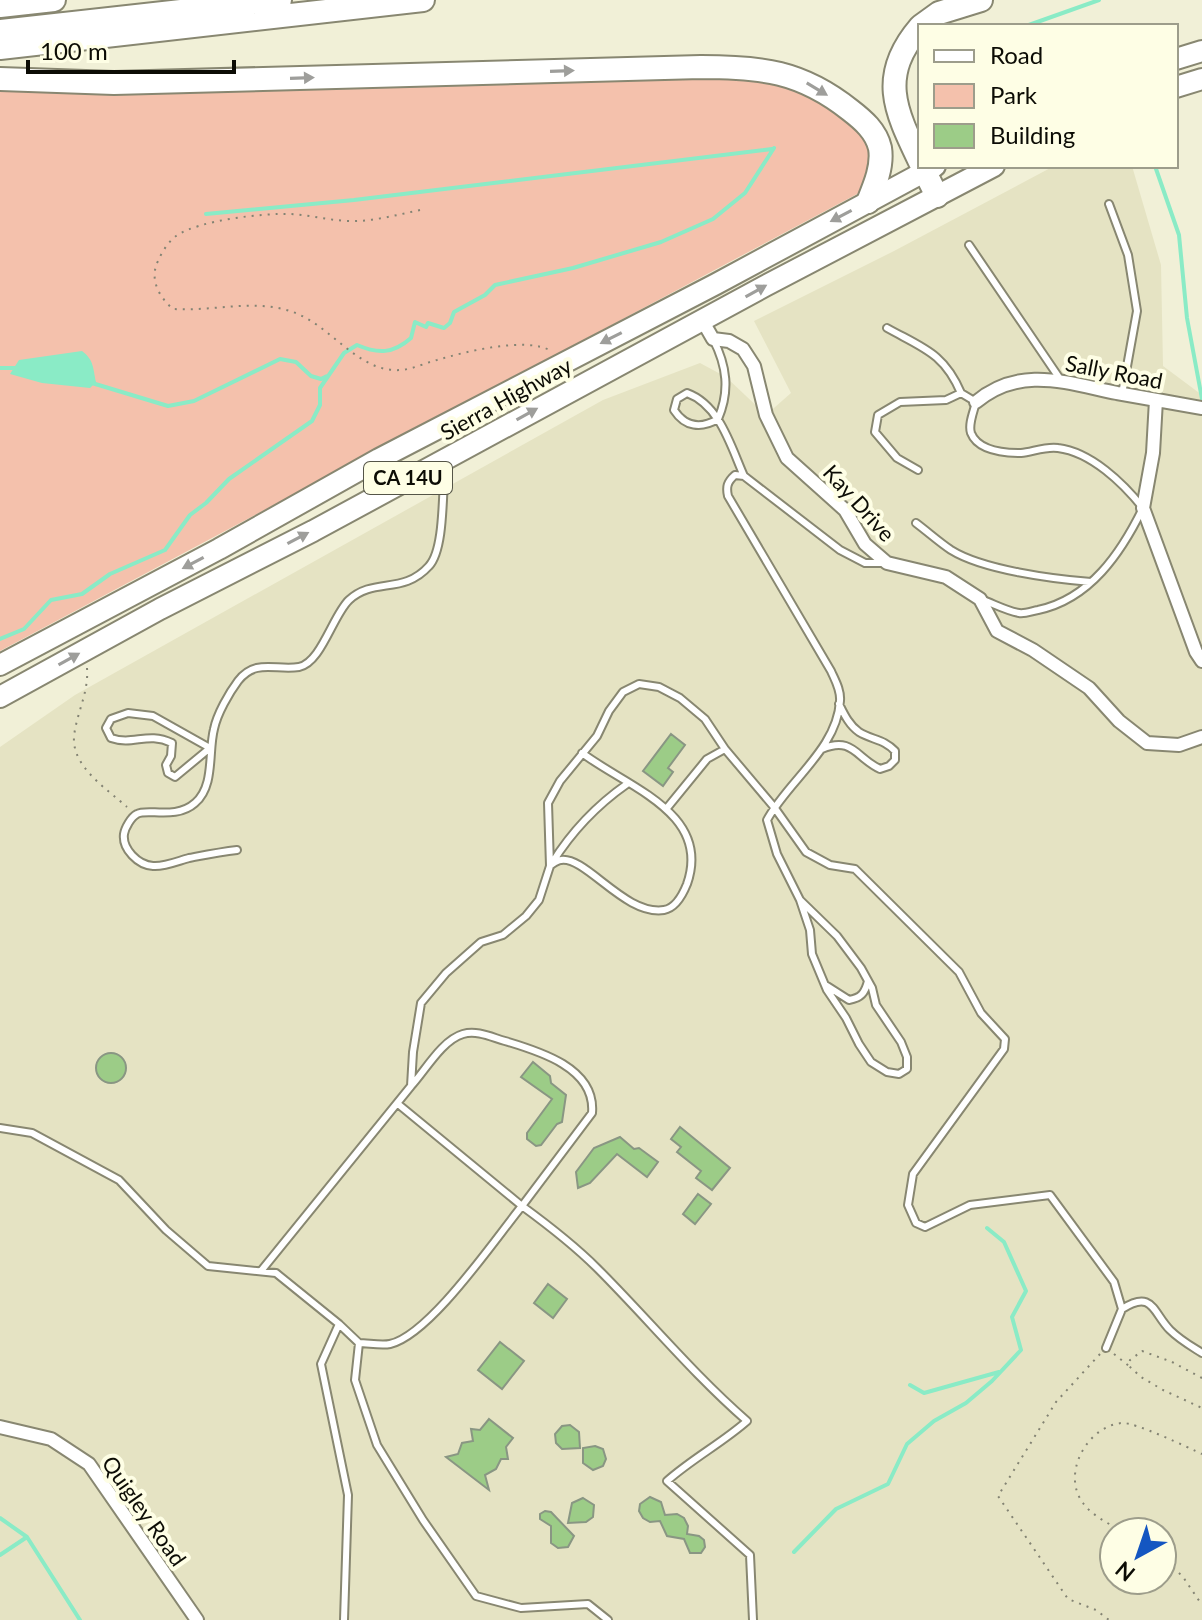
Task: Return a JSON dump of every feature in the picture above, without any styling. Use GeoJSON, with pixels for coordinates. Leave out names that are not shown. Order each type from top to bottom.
{"type":"FeatureCollection","features":[{"type":"Feature","properties":{"kind":"highway"},"geometry":{"type":"LineString","coordinates":[[0,6],[54,0]]}},
{"type":"Feature","properties":{"kind":"highway"},"geometry":{"type":"LineString","coordinates":[[0,31],[280,0]]}},
{"type":"Feature","properties":{"kind":"highway"},"geometry":{"type":"LineString","coordinates":[[0,48],[423,0]]}},
{"type":"Feature","properties":{"kind":"highway"},"geometry":{"type":"LineString","coordinates":[[923,24],[939,13],[981,0]]}},
{"type":"Feature","properties":{"kind":"highway"},"geometry":{"type":"LineString","coordinates":[[918,28],[905,44],[896,65],[893,88],[896,111],[918,153]]}},
{"type":"Feature","properties":{"kind":"highway"},"geometry":{"type":"LineString","coordinates":[[0,79],[114,83],[701,67],[745,67],[774,71],[795,76],[817,87],[864,122],[875,135],[880,160],[868,202]]}},
{"type":"Feature","properties":{"kind":"highway"},"geometry":{"type":"LineString","coordinates":[[926,168],[937,196]]}},
{"type":"Feature","properties":{"kind":"main road"},"geometry":{"type":"LineString","coordinates":[[1178,58],[1202,51]]}},
{"type":"Feature","properties":{"kind":"main road"},"geometry":{"type":"LineString","coordinates":[[1178,86],[1202,79]]}},
{"type":"Feature","properties":{"kind":"main road","name":"Sierra Highway"},"geometry":{"type":"LineString","coordinates":[[0,665],[433,431],[868,202],[922,168]]}},
{"type":"Feature","properties":{"kind":"main road","name":"Sierra Highway"},"geometry":{"type":"LineString","coordinates":[[0,697],[990,168]]}},
{"type":"Feature","properties":{"kind":"main road"},"geometry":{"type":"LineString","coordinates":[[433,431],[447,459]]}},
{"type":"Feature","properties":{"kind":"street"},"geometry":{"type":"LineString","coordinates":[[702,320],[713,339]]}},
{"type":"Feature","properties":{"kind":"street","name":"Kay Drive"},"geometry":{"type":"LineString","coordinates":[[713,339],[729,341],[743,349],[754,366],[766,415],[787,458],[845,510],[865,544],[887,563],[946,577],[980,599],[997,631],[1033,650],[1089,688],[1119,721],[1147,743],[1179,745],[1202,737]]}},
{"type":"Feature","properties":{"kind":"street","name":"Sally Road"},"geometry":{"type":"LineString","coordinates":[[976,402],[989,392],[1014,382],[1060,379],[1202,408]]}},
{"type":"Feature","properties":{"kind":"street"},"geometry":{"type":"LineString","coordinates":[[1156,400],[1153,453],[1143,508],[1202,661]]}},
{"type":"Feature","properties":{"kind":"street","name":"Quigley Road"},"geometry":{"type":"LineString","coordinates":[[0,1427],[51,1439],[89,1464],[197,1620]]}},
{"type":"Feature","properties":{"kind":"lane"},"geometry":{"type":"LineString","coordinates":[[1109,204],[1128,255],[1137,311],[1122,394]]}},
{"type":"Feature","properties":{"kind":"lane"},"geometry":{"type":"LineString","coordinates":[[969,245],[1060,379]]}},
{"type":"Feature","properties":{"kind":"lane"},"geometry":{"type":"LineString","coordinates":[[887,328],[936,356],[950,370],[961,393],[976,402],[971,433],[981,445],[998,452],[1021,453],[1057,447],[1094,462],[1124,484],[1143,508],[1133,529],[1101,573],[1079,594],[1050,607],[1021,614],[980,599]]}},
{"type":"Feature","properties":{"kind":"lane"},"geometry":{"type":"LineString","coordinates":[[713,339],[722,357],[726,377],[726,390],[718,419],[709,424],[688,424],[680,419],[674,410],[677,399],[687,393],[700,398],[718,419],[744,476],[840,550],[865,563],[887,563]]}},
{"type":"Feature","properties":{"kind":"lane"},"geometry":{"type":"LineString","coordinates":[[918,470],[897,458],[875,432],[878,415],[900,402],[946,400],[961,393]]}},
{"type":"Feature","properties":{"kind":"lane"},"geometry":{"type":"LineString","coordinates":[[237,850],[152,866],[132,856],[124,844],[124,831],[135,815],[141,812],[176,812],[195,803],[205,788],[210,769],[214,725],[237,682],[249,669],[263,665],[301,667],[312,660],[345,604],[362,589],[413,581],[432,563],[439,538],[447,459]]}},
{"type":"Feature","properties":{"kind":"lane"},"geometry":{"type":"LineString","coordinates":[[744,476],[735,475],[730,480],[726,487],[728,496],[831,671],[837,685],[839,704],[836,719],[820,749],[767,820],[777,854],[800,900],[810,930],[812,954],[825,984],[871,1062],[887,1072],[899,1074],[907,1069],[907,1057],[901,1042],[876,1005],[868,981],[837,936],[800,900]]}},
{"type":"Feature","properties":{"kind":"lane"},"geometry":{"type":"LineString","coordinates":[[916,523],[953,551],[987,564],[1064,580],[1091,582]]}},
{"type":"Feature","properties":{"kind":"lane"},"geometry":{"type":"LineString","coordinates":[[550,866],[548,803],[560,781],[597,736],[623,692],[639,684],[659,687],[680,698],[705,719],[806,852],[830,865],[855,869],[959,972],[981,1013],[1005,1039],[1004,1049],[913,1174],[908,1205],[916,1223],[925,1227],[970,1205],[1050,1195],[1114,1282],[1122,1309],[1106,1348]]}},
{"type":"Feature","properties":{"kind":"lane"},"geometry":{"type":"LineString","coordinates":[[820,749],[842,744],[850,746],[880,769],[895,760],[895,751],[887,742],[860,732],[847,719],[839,704]]}},
{"type":"Feature","properties":{"kind":"lane"},"geometry":{"type":"LineString","coordinates":[[128,713],[153,716],[210,748],[175,777],[168,773],[166,765],[171,756],[172,743],[159,736],[122,742],[111,738],[106,728],[111,719],[128,713]]}},
{"type":"Feature","properties":{"kind":"lane"},"geometry":{"type":"LineString","coordinates":[[667,808],[707,759],[725,749]]}},
{"type":"Feature","properties":{"kind":"lane"},"geometry":{"type":"LineString","coordinates":[[550,866],[560,860],[571,861],[626,900],[648,909],[665,910],[675,905],[684,892],[692,861],[692,845],[682,826],[667,808],[582,753]]}},
{"type":"Feature","properties":{"kind":"lane"},"geometry":{"type":"LineString","coordinates":[[411,1086],[421,1003],[446,973],[481,942],[503,935],[526,916],[539,900],[550,866],[562,847],[600,803],[627,784]]}},
{"type":"Feature","properties":{"kind":"lane"},"geometry":{"type":"LineString","coordinates":[[825,984],[849,1000],[858,998],[865,991],[868,981]]}},
{"type":"Feature","properties":{"kind":"lane"},"geometry":{"type":"LineString","coordinates":[[0,1128],[32,1133],[119,1180],[166,1230],[208,1266],[276,1273],[359,1343],[390,1344],[415,1332],[458,1286],[592,1113],[593,1099],[581,1080],[554,1056],[477,1033],[460,1034],[411,1086],[261,1271]]}},
{"type":"Feature","properties":{"kind":"lane"},"geometry":{"type":"LineString","coordinates":[[398,1104],[567,1240],[708,1387],[747,1421],[726,1440],[689,1461],[667,1481],[750,1555],[753,1620]]}},
{"type":"Feature","properties":{"kind":"lane"},"geometry":{"type":"LineString","coordinates":[[1122,1309],[1144,1301],[1157,1309],[1172,1332],[1202,1353]]}},
{"type":"Feature","properties":{"kind":"lane"},"geometry":{"type":"LineString","coordinates":[[339,1324],[321,1364],[348,1495],[344,1620]]}},
{"type":"Feature","properties":{"kind":"lane"},"geometry":{"type":"LineString","coordinates":[[359,1343],[355,1380],[377,1445],[423,1520],[476,1596],[521,1608],[588,1604],[608,1620]]}},
{"type":"Feature","properties":{"kind":"path"},"geometry":{"type":"LineString","coordinates":[[420,210],[379,219],[348,221],[290,214],[212,221],[176,236],[163,250],[155,267],[155,284],[162,300],[173,309],[275,306],[304,316],[369,363],[383,369],[403,370],[469,353],[526,345],[545,347],[562,364]]}},
{"type":"Feature","properties":{"kind":"path"},"geometry":{"type":"LineString","coordinates":[[84,651],[87,685],[74,738],[77,757],[91,775],[135,815]]}},
{"type":"Feature","properties":{"kind":"path"},"geometry":{"type":"LineString","coordinates":[[1109,1620],[1096,1610],[1068,1599],[998,1496],[1056,1402],[1106,1348],[1163,1390],[1202,1408]]}},
{"type":"Feature","properties":{"kind":"path"},"geometry":{"type":"LineString","coordinates":[[1129,1366],[1135,1354],[1142,1351],[1202,1378]]}},
{"type":"Feature","properties":{"kind":"path"},"geometry":{"type":"LineString","coordinates":[[1098,1516],[1083,1503],[1076,1487],[1075,1473],[1079,1457],[1099,1431],[1124,1423],[1202,1454]]}},
{"type":"Feature","properties":{"kind":"path"},"geometry":{"type":"LineString","coordinates":[[1178,1572],[1202,1605]]}},
{"type":"Feature","properties":{"kind":"shaded area"},"geometry":{"type":"Polygon","coordinates":[[[1050,168],[1133,168],[1161,265],[1163,366],[1202,395],[1202,1620],[0,1620],[0,747],[75,695],[603,400],[700,363],[726,377],[766,415],[791,393],[754,321],[1050,168]]]}},
{"type":"Feature","properties":{"kind":"shaded area"},"geometry":{"type":"Polygon","coordinates":[[[82,351],[93,368],[96,382],[90,388],[42,383],[10,374],[19,360],[82,351]]]}},
{"type":"Feature","properties":{"kind":"green space"},"geometry":{"type":"Polygon","coordinates":[[[722,76],[789,88],[810,96],[847,120],[875,157],[868,181],[859,193],[0,651],[0,88],[722,76]]]}},
{"type":"Feature","properties":{"kind":"building"},"geometry":{"type":"Polygon","coordinates":[[[671,734],[685,745],[668,768],[673,772],[663,786],[643,771],[671,734]]]}},
{"type":"Feature","properties":{"kind":"building"},"geometry":{"type":"Polygon","coordinates":[[[111,1053],[122,1057],[126,1068],[122,1079],[111,1083],[100,1079],[96,1068],[100,1057],[111,1053]]]}},
{"type":"Feature","properties":{"kind":"building"},"geometry":{"type":"Polygon","coordinates":[[[533,1062],[566,1095],[562,1122],[541,1145],[536,1146],[527,1139],[527,1133],[552,1099],[521,1077],[533,1062]]]}},
{"type":"Feature","properties":{"kind":"building"},"geometry":{"type":"Polygon","coordinates":[[[680,1127],[730,1168],[712,1190],[696,1178],[701,1171],[677,1152],[681,1147],[671,1139],[680,1127]]]}},
{"type":"Feature","properties":{"kind":"building"},"geometry":{"type":"Polygon","coordinates":[[[620,1137],[658,1162],[647,1177],[617,1154],[590,1183],[578,1188],[576,1172],[594,1148],[620,1137]]]}},
{"type":"Feature","properties":{"kind":"building"},"geometry":{"type":"Polygon","coordinates":[[[698,1194],[711,1204],[695,1224],[683,1214],[698,1194]]]}},
{"type":"Feature","properties":{"kind":"building"},"geometry":{"type":"Polygon","coordinates":[[[548,1284],[567,1299],[553,1318],[534,1303],[548,1284]]]}},
{"type":"Feature","properties":{"kind":"building"},"geometry":{"type":"Polygon","coordinates":[[[500,1342],[524,1361],[502,1389],[478,1370],[500,1342]]]}},
{"type":"Feature","properties":{"kind":"building"},"geometry":{"type":"Polygon","coordinates":[[[489,1419],[513,1438],[506,1447],[508,1459],[501,1459],[496,1469],[485,1475],[489,1490],[446,1457],[458,1454],[462,1443],[473,1441],[471,1429],[480,1430],[489,1419]]]}},
{"type":"Feature","properties":{"kind":"building"},"geometry":{"type":"Polygon","coordinates":[[[570,1425],[579,1432],[580,1448],[562,1449],[556,1443],[555,1434],[562,1426],[570,1425]]]}},
{"type":"Feature","properties":{"kind":"building"},"geometry":{"type":"Polygon","coordinates":[[[595,1446],[603,1449],[606,1459],[603,1466],[593,1470],[583,1463],[583,1448],[595,1446]]]}},
{"type":"Feature","properties":{"kind":"building"},"geometry":{"type":"Polygon","coordinates":[[[650,1497],[661,1502],[665,1515],[677,1514],[684,1518],[688,1526],[687,1534],[704,1540],[705,1547],[701,1553],[690,1553],[684,1539],[667,1536],[660,1521],[650,1522],[643,1518],[639,1511],[640,1504],[650,1497]]]}},
{"type":"Feature","properties":{"kind":"building"},"geometry":{"type":"Polygon","coordinates":[[[583,1498],[594,1505],[593,1517],[586,1522],[568,1523],[572,1503],[583,1498]]]}},
{"type":"Feature","properties":{"kind":"building"},"geometry":{"type":"Polygon","coordinates":[[[551,1512],[574,1536],[568,1547],[558,1548],[551,1543],[551,1526],[540,1519],[540,1514],[551,1512]]]}},
{"type":"Feature","properties":{"kind":"waterway"},"geometry":{"type":"LineString","coordinates":[[1032,24],[1099,0]]}},
{"type":"Feature","properties":{"kind":"waterway"},"geometry":{"type":"LineString","coordinates":[[0,639],[24,629],[51,600],[82,594],[110,574],[165,550],[190,515],[229,479],[312,421],[320,405],[320,388],[344,353],[357,345],[372,350],[392,350],[411,338],[415,322],[426,327],[428,323],[444,328],[450,323],[454,312],[485,295],[495,285],[573,268],[661,242],[713,219],[745,193],[774,148]]}},
{"type":"Feature","properties":{"kind":"waterway"},"geometry":{"type":"LineString","coordinates":[[206,214],[354,200],[772,149]]}},
{"type":"Feature","properties":{"kind":"waterway"},"geometry":{"type":"LineString","coordinates":[[1156,168],[1179,235],[1187,318],[1202,399]]}},
{"type":"Feature","properties":{"kind":"waterway"},"geometry":{"type":"LineString","coordinates":[[92,383],[168,406],[194,401],[280,359],[296,362],[311,376],[321,379],[327,376]]}},
{"type":"Feature","properties":{"kind":"waterway"},"geometry":{"type":"LineString","coordinates":[[0,368],[17,368]]}},
{"type":"Feature","properties":{"kind":"waterway"},"geometry":{"type":"LineString","coordinates":[[794,1552],[836,1509],[888,1484],[907,1444],[934,1421],[966,1403],[1021,1350],[1012,1317],[1026,1291],[1004,1242],[987,1228]]}},
{"type":"Feature","properties":{"kind":"waterway"},"geometry":{"type":"LineString","coordinates":[[910,1385],[924,1393],[999,1372]]}},
{"type":"Feature","properties":{"kind":"waterway"},"geometry":{"type":"LineString","coordinates":[[0,1518],[27,1537],[80,1620]]}},
{"type":"Feature","properties":{"kind":"waterway"},"geometry":{"type":"LineString","coordinates":[[0,1555],[27,1537]]}}]}
